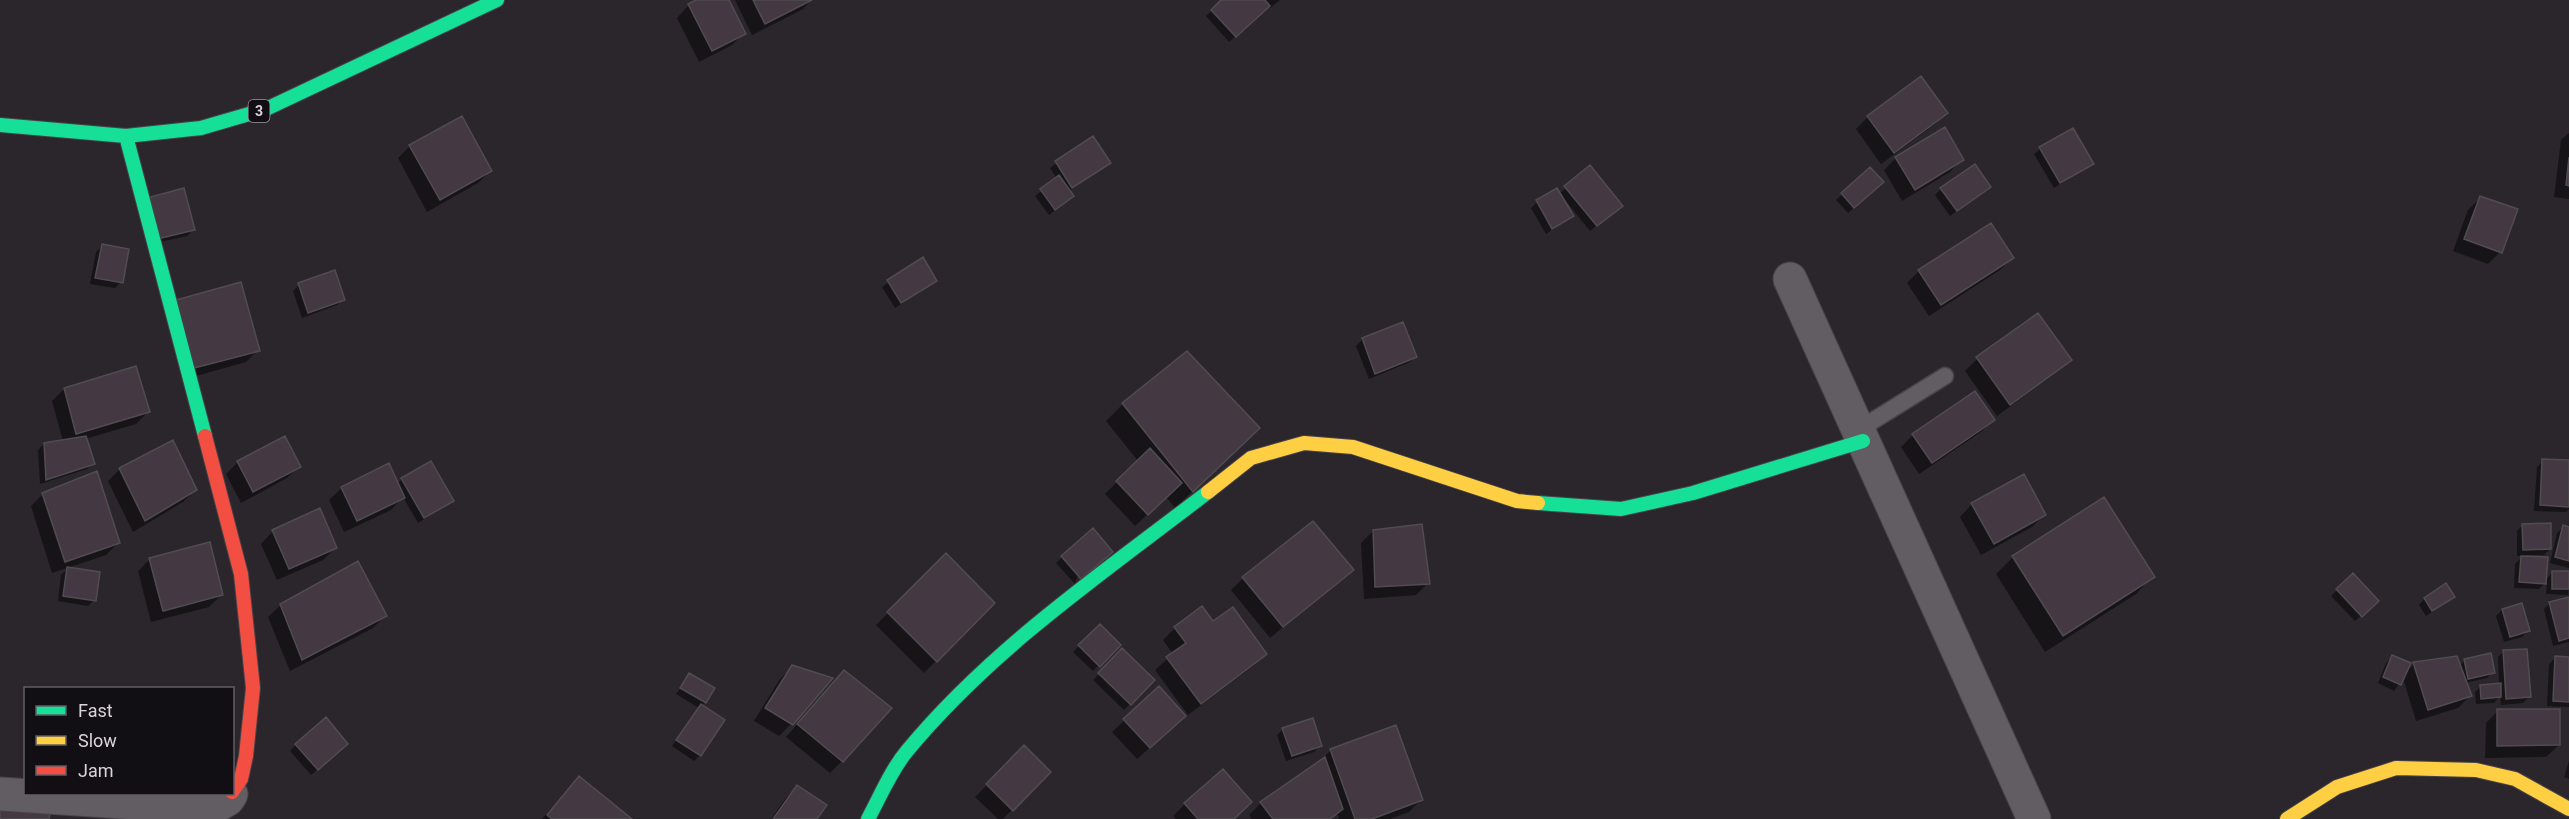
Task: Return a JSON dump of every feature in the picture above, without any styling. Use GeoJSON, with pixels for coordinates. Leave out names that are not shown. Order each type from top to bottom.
{"type":"FeatureCollection","features":[{"type":"Feature","properties":{"kind":"main road","name":"3"},"geometry":{"type":"LineString","coordinates":[[0,125],[126,136],[201,128],[266,109],[497,0]]}},
{"type":"Feature","properties":{"kind":"main road"},"geometry":{"type":"LineString","coordinates":[[126,136],[241,574],[253,688],[246,756],[241,779],[234,790]]}},
{"type":"Feature","properties":{"kind":"main road"},"geometry":{"type":"LineString","coordinates":[[868,819],[905,753],[975,679],[1055,610],[1251,458],[1304,443],[1353,447],[1517,501],[1621,509],[1693,493],[1860,436]]}},
{"type":"Feature","properties":{"kind":"main road"},"geometry":{"type":"LineString","coordinates":[[2287,819],[2337,787],[2396,768],[2476,770],[2515,780],[2551,797],[2569,809]]}},
{"type":"Feature","properties":{"kind":"street"},"geometry":{"type":"LineString","coordinates":[[1790,279],[2034,819]]}},
{"type":"Feature","properties":{"kind":"street"},"geometry":{"type":"LineString","coordinates":[[0,794],[213,808],[231,795]]}},
{"type":"Feature","properties":{"kind":"lane"},"geometry":{"type":"LineString","coordinates":[[1860,436],[1945,376]]}},
{"type":"Feature","properties":{"kind":"building"},"geometry":{"type":"Polygon","coordinates":[[[696,0],[729,0],[746,34],[712,51],[688,4],[696,0]]]}},
{"type":"Feature","properties":{"kind":"building"},"geometry":{"type":"Polygon","coordinates":[[[753,0],[812,0],[765,24],[753,0]]]}},
{"type":"Feature","properties":{"kind":"building"},"geometry":{"type":"Polygon","coordinates":[[[1221,0],[1265,0],[1270,6],[1236,37],[1211,10],[1221,0]]]}},
{"type":"Feature","properties":{"kind":"building"},"geometry":{"type":"Polygon","coordinates":[[[1921,76],[1948,113],[1894,153],[1867,116],[1921,76]]]}},
{"type":"Feature","properties":{"kind":"building"},"geometry":{"type":"Polygon","coordinates":[[[462,116],[492,171],[440,200],[409,145],[462,116]]]}},
{"type":"Feature","properties":{"kind":"building"},"geometry":{"type":"Polygon","coordinates":[[[1945,127],[1964,160],[1915,190],[1895,157],[1945,127]]]}},
{"type":"Feature","properties":{"kind":"building"},"geometry":{"type":"Polygon","coordinates":[[[2073,128],[2094,164],[2060,183],[2039,147],[2073,128]]]}},
{"type":"Feature","properties":{"kind":"building"},"geometry":{"type":"Polygon","coordinates":[[[1093,136],[1111,163],[1072,188],[1055,161],[1093,136]]]}},
{"type":"Feature","properties":{"kind":"building"},"geometry":{"type":"Polygon","coordinates":[[[2569,157],[2569,186],[2566,185],[2569,157]]]}},
{"type":"Feature","properties":{"kind":"building"},"geometry":{"type":"Polygon","coordinates":[[[1975,164],[1991,187],[1957,211],[1940,188],[1975,164]]]}},
{"type":"Feature","properties":{"kind":"building"},"geometry":{"type":"Polygon","coordinates":[[[1590,165],[1623,206],[1597,226],[1564,186],[1590,165]]]}},
{"type":"Feature","properties":{"kind":"building"},"geometry":{"type":"Polygon","coordinates":[[[1870,167],[1884,182],[1854,208],[1841,193],[1870,167]]]}},
{"type":"Feature","properties":{"kind":"building"},"geometry":{"type":"Polygon","coordinates":[[[1059,175],[1074,196],[1055,210],[1040,189],[1059,175]]]}},
{"type":"Feature","properties":{"kind":"building"},"geometry":{"type":"Polygon","coordinates":[[[184,188],[195,230],[157,239],[147,198],[184,188]]]}},
{"type":"Feature","properties":{"kind":"building"},"geometry":{"type":"Polygon","coordinates":[[[1557,188],[1574,216],[1552,229],[1536,200],[1557,188]]]}},
{"type":"Feature","properties":{"kind":"building"},"geometry":{"type":"Polygon","coordinates":[[[2480,196],[2518,209],[2502,253],[2464,239],[2480,196]]]}},
{"type":"Feature","properties":{"kind":"building"},"geometry":{"type":"Polygon","coordinates":[[[1991,223],[2014,258],[1941,305],[1918,270],[1991,223]]]}},
{"type":"Feature","properties":{"kind":"building"},"geometry":{"type":"Polygon","coordinates":[[[102,244],[129,249],[123,283],[95,278],[102,244]]]}},
{"type":"Feature","properties":{"kind":"building"},"geometry":{"type":"Polygon","coordinates":[[[923,257],[937,281],[901,303],[887,280],[923,257]]]}},
{"type":"Feature","properties":{"kind":"building"},"geometry":{"type":"Polygon","coordinates":[[[335,270],[345,300],[308,313],[298,283],[335,270]]]}},
{"type":"Feature","properties":{"kind":"building"},"geometry":{"type":"Polygon","coordinates":[[[241,282],[260,351],[194,368],[176,300],[241,282]]]}},
{"type":"Feature","properties":{"kind":"building"},"geometry":{"type":"Polygon","coordinates":[[[2038,313],[2072,360],[2010,405],[1976,357],[2038,313]]]}},
{"type":"Feature","properties":{"kind":"building"},"geometry":{"type":"Polygon","coordinates":[[[1403,322],[1417,357],[1375,374],[1362,338],[1403,322]]]}},
{"type":"Feature","properties":{"kind":"building"},"geometry":{"type":"Polygon","coordinates":[[[1187,351],[1260,428],[1193,492],[1122,403],[1187,351]]]}},
{"type":"Feature","properties":{"kind":"building"},"geometry":{"type":"Polygon","coordinates":[[[136,366],[150,412],[76,434],[64,388],[136,366]]]}},
{"type":"Feature","properties":{"kind":"building"},"geometry":{"type":"Polygon","coordinates":[[[1975,391],[1995,420],[1932,463],[1912,434],[1975,391]]]}},
{"type":"Feature","properties":{"kind":"building"},"geometry":{"type":"Polygon","coordinates":[[[86,436],[95,464],[46,480],[44,443],[86,436]]]}},
{"type":"Feature","properties":{"kind":"building"},"geometry":{"type":"Polygon","coordinates":[[[285,436],[301,467],[253,492],[237,461],[285,436]]]}},
{"type":"Feature","properties":{"kind":"building"},"geometry":{"type":"Polygon","coordinates":[[[173,440],[197,490],[145,521],[119,468],[173,440]]]}},
{"type":"Feature","properties":{"kind":"building"},"geometry":{"type":"Polygon","coordinates":[[[1150,448],[1182,483],[1148,515],[1116,481],[1150,448]]]}},
{"type":"Feature","properties":{"kind":"building"},"geometry":{"type":"Polygon","coordinates":[[[2542,459],[2569,460],[2569,507],[2540,505],[2542,459]]]}},
{"type":"Feature","properties":{"kind":"building"},"geometry":{"type":"Polygon","coordinates":[[[431,461],[454,501],[424,518],[401,478],[431,461]]]}},
{"type":"Feature","properties":{"kind":"building"},"geometry":{"type":"Polygon","coordinates":[[[389,463],[405,498],[357,521],[341,487],[389,463]]]}},
{"type":"Feature","properties":{"kind":"building"},"geometry":{"type":"Polygon","coordinates":[[[97,471],[120,543],[65,562],[42,493],[97,471]]]}},
{"type":"Feature","properties":{"kind":"building"},"geometry":{"type":"Polygon","coordinates":[[[2024,474],[2046,515],[1994,544],[1971,503],[2024,474]]]}},
{"type":"Feature","properties":{"kind":"building"},"geometry":{"type":"Polygon","coordinates":[[[2104,497],[2155,577],[2063,636],[2012,556],[2104,497]]]}},
{"type":"Feature","properties":{"kind":"building"},"geometry":{"type":"Polygon","coordinates":[[[320,508],[337,548],[289,569],[272,530],[320,508]]]}},
{"type":"Feature","properties":{"kind":"building"},"geometry":{"type":"Polygon","coordinates":[[[1313,521],[1354,570],[1283,627],[1242,577],[1313,521]]]}},
{"type":"Feature","properties":{"kind":"building"},"geometry":{"type":"Polygon","coordinates":[[[2551,523],[2551,549],[2523,550],[2522,524],[2551,523]]]}},
{"type":"Feature","properties":{"kind":"building"},"geometry":{"type":"Polygon","coordinates":[[[1422,524],[1430,584],[1375,587],[1373,530],[1422,524]]]}},
{"type":"Feature","properties":{"kind":"building"},"geometry":{"type":"Polygon","coordinates":[[[2563,525],[2569,527],[2569,561],[2555,557],[2563,525]]]}},
{"type":"Feature","properties":{"kind":"building"},"geometry":{"type":"Polygon","coordinates":[[[1093,528],[1113,552],[1081,579],[1061,556],[1093,528]]]}},
{"type":"Feature","properties":{"kind":"building"},"geometry":{"type":"Polygon","coordinates":[[[210,542],[223,595],[163,611],[149,558],[210,542]]]}},
{"type":"Feature","properties":{"kind":"building"},"geometry":{"type":"Polygon","coordinates":[[[946,553],[995,603],[937,662],[887,612],[946,553]]]}},
{"type":"Feature","properties":{"kind":"building"},"geometry":{"type":"Polygon","coordinates":[[[2521,556],[2548,557],[2546,584],[2519,582],[2521,556]]]}},
{"type":"Feature","properties":{"kind":"building"},"geometry":{"type":"Polygon","coordinates":[[[358,561],[387,616],[302,660],[280,604],[358,561]]]}},
{"type":"Feature","properties":{"kind":"building"},"geometry":{"type":"Polygon","coordinates":[[[67,567],[100,572],[96,601],[63,596],[67,567]]]}},
{"type":"Feature","properties":{"kind":"building"},"geometry":{"type":"Polygon","coordinates":[[[2552,571],[2569,571],[2569,589],[2552,589],[2552,571]]]}},
{"type":"Feature","properties":{"kind":"building"},"geometry":{"type":"Polygon","coordinates":[[[2353,573],[2379,601],[2362,617],[2336,589],[2353,573]]]}},
{"type":"Feature","properties":{"kind":"building"},"geometry":{"type":"Polygon","coordinates":[[[2446,583],[2455,597],[2432,611],[2424,598],[2446,583]]]}},
{"type":"Feature","properties":{"kind":"building"},"geometry":{"type":"Polygon","coordinates":[[[2569,597],[2569,638],[2559,641],[2549,602],[2569,597]]]}},
{"type":"Feature","properties":{"kind":"building"},"geometry":{"type":"Polygon","coordinates":[[[2522,603],[2530,631],[2510,637],[2502,609],[2522,603]]]}},
{"type":"Feature","properties":{"kind":"building"},"geometry":{"type":"Polygon","coordinates":[[[1202,606],[1213,621],[1233,607],[1267,654],[1201,704],[1166,657],[1186,643],[1174,627],[1202,606]]]}},
{"type":"Feature","properties":{"kind":"building"},"geometry":{"type":"Polygon","coordinates":[[[1100,624],[1121,645],[1100,667],[1078,645],[1100,624]]]}},
{"type":"Feature","properties":{"kind":"building"},"geometry":{"type":"Polygon","coordinates":[[[1122,648],[1155,680],[1131,705],[1098,673],[1122,648]]]}},
{"type":"Feature","properties":{"kind":"building"},"geometry":{"type":"Polygon","coordinates":[[[2527,649],[2531,697],[2506,699],[2503,650],[2527,649]]]}},
{"type":"Feature","properties":{"kind":"building"},"geometry":{"type":"Polygon","coordinates":[[[2491,653],[2495,673],[2468,679],[2464,659],[2491,653]]]}},
{"type":"Feature","properties":{"kind":"building"},"geometry":{"type":"Polygon","coordinates":[[[2392,655],[2411,663],[2401,685],[2383,677],[2392,655]]]}},
{"type":"Feature","properties":{"kind":"building"},"geometry":{"type":"Polygon","coordinates":[[[2457,656],[2472,696],[2428,710],[2413,662],[2457,656]]]}},
{"type":"Feature","properties":{"kind":"building"},"geometry":{"type":"Polygon","coordinates":[[[2555,656],[2569,657],[2569,702],[2553,701],[2555,656]]]}},
{"type":"Feature","properties":{"kind":"building"},"geometry":{"type":"Polygon","coordinates":[[[792,665],[833,678],[793,725],[765,708],[792,665]]]}},
{"type":"Feature","properties":{"kind":"building"},"geometry":{"type":"Polygon","coordinates":[[[844,670],[892,708],[843,762],[797,724],[844,670]]]}},
{"type":"Feature","properties":{"kind":"building"},"geometry":{"type":"Polygon","coordinates":[[[689,673],[715,688],[706,703],[680,688],[689,673]]]}},
{"type":"Feature","properties":{"kind":"building"},"geometry":{"type":"Polygon","coordinates":[[[2501,683],[2501,697],[2481,699],[2480,685],[2501,683]]]}},
{"type":"Feature","properties":{"kind":"building"},"geometry":{"type":"Polygon","coordinates":[[[1159,686],[1186,716],[1150,748],[1123,719],[1159,686]]]}},
{"type":"Feature","properties":{"kind":"building"},"geometry":{"type":"Polygon","coordinates":[[[701,704],[725,720],[701,756],[676,740],[701,704]]]}},
{"type":"Feature","properties":{"kind":"building"},"geometry":{"type":"Polygon","coordinates":[[[2497,709],[2560,709],[2560,745],[2497,746],[2497,709]]]}},
{"type":"Feature","properties":{"kind":"building"},"geometry":{"type":"Polygon","coordinates":[[[326,717],[348,744],[318,770],[295,744],[326,717]]]}},
{"type":"Feature","properties":{"kind":"building"},"geometry":{"type":"Polygon","coordinates":[[[1313,718],[1322,746],[1292,756],[1282,728],[1313,718]]]}},
{"type":"Feature","properties":{"kind":"building"},"geometry":{"type":"Polygon","coordinates":[[[1396,725],[1423,800],[1372,819],[1355,819],[1330,749],[1396,725]]]}},
{"type":"Feature","properties":{"kind":"building"},"geometry":{"type":"Polygon","coordinates":[[[1024,745],[1051,772],[1013,811],[986,784],[1024,745]]]}},
{"type":"Feature","properties":{"kind":"building"},"geometry":{"type":"Polygon","coordinates":[[[1325,757],[1343,809],[1330,819],[1273,819],[1260,802],[1325,757]]]}},
{"type":"Feature","properties":{"kind":"building"},"geometry":{"type":"Polygon","coordinates":[[[1223,769],[1252,802],[1234,819],[1198,819],[1184,803],[1223,769]]]}},
{"type":"Feature","properties":{"kind":"building"},"geometry":{"type":"Polygon","coordinates":[[[579,776],[632,819],[552,819],[547,815],[579,776]]]}},
{"type":"Feature","properties":{"kind":"building"},"geometry":{"type":"Polygon","coordinates":[[[797,785],[827,805],[817,819],[773,819],[797,785]]]}},
{"type":"Feature","properties":{"kind":"building"},"geometry":{"type":"Polygon","coordinates":[[[0,807],[50,814],[49,819],[0,819],[0,807]]]}},
{"type":"Feature","properties":{"kind":"traffic: fast"},"geometry":{"type":"LineString","coordinates":[[0,125],[126,136],[201,128],[266,109],[497,0]]}},
{"type":"Feature","properties":{"kind":"traffic: fast"},"geometry":{"type":"LineString","coordinates":[[126,136],[205,436]]}},
{"type":"Feature","properties":{"kind":"traffic: fast"},"geometry":{"type":"LineString","coordinates":[[1538,503],[1621,509],[1693,493],[1863,441]]}},
{"type":"Feature","properties":{"kind":"traffic: fast"},"geometry":{"type":"LineString","coordinates":[[868,819],[901,758],[975,679],[1050,613],[1208,492]]}},
{"type":"Feature","properties":{"kind":"traffic: slow"},"geometry":{"type":"LineString","coordinates":[[1208,492],[1251,458],[1304,443],[1353,447],[1517,501],[1538,503]]}},
{"type":"Feature","properties":{"kind":"traffic: slow"},"geometry":{"type":"LineString","coordinates":[[2287,819],[2337,787],[2396,768],[2476,770],[2515,779],[2569,809]]}},
{"type":"Feature","properties":{"kind":"traffic: jam"},"geometry":{"type":"LineString","coordinates":[[205,436],[241,574],[253,688],[246,756],[241,779],[234,789]]}}]}
